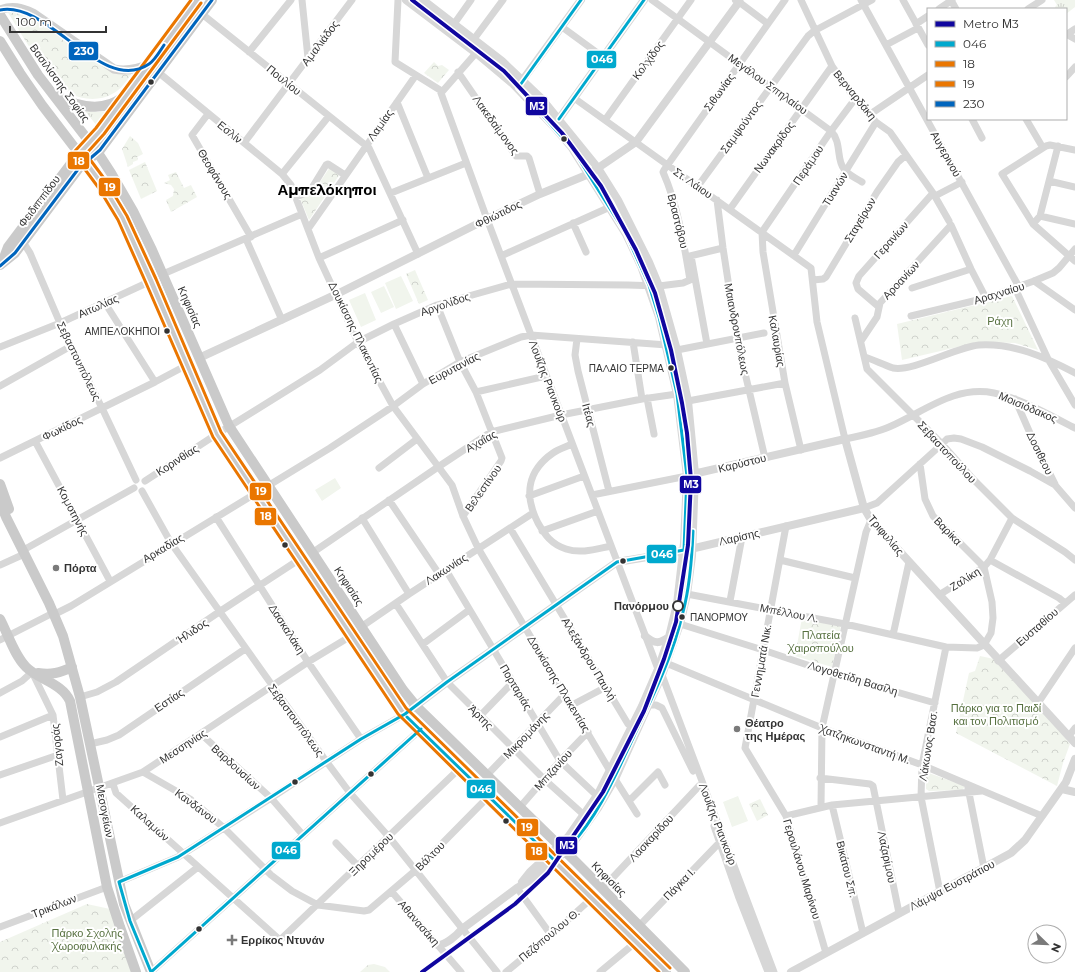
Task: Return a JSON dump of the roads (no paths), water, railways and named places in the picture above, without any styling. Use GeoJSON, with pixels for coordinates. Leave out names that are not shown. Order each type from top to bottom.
{"type":"FeatureCollection","features":[{"type":"Feature","properties":{"kind":"main road","name":"Φειδιππίδου"},"geometry":{"type":"LineString","coordinates":[[0,265],[8,247],[79,154],[100,131],[197,0]]}},
{"type":"Feature","properties":{"kind":"main road","name":"Φειδιππίδου"},"geometry":{"type":"LineString","coordinates":[[0,265],[15,253],[79,168],[98,153],[212,0]]}},
{"type":"Feature","properties":{"kind":"main road"},"geometry":{"type":"LineString","coordinates":[[0,10],[11,7],[33,13],[114,69],[136,70],[150,64]]}},
{"type":"Feature","properties":{"kind":"main road","name":"Βασιλίσσης Σοφίας"},"geometry":{"type":"LineString","coordinates":[[0,15],[38,76],[90,143]]}},
{"type":"Feature","properties":{"kind":"main road"},"geometry":{"type":"LineString","coordinates":[[1,43],[16,53],[38,76]]}},
{"type":"Feature","properties":{"kind":"main road"},"geometry":{"type":"LineString","coordinates":[[1,43],[38,100],[102,184],[122,218],[217,434],[351,636],[405,714],[666,972]]}},
{"type":"Feature","properties":{"kind":"main road"},"geometry":{"type":"LineString","coordinates":[[50,92],[72,103],[82,106],[95,106],[108,105],[121,99],[131,90]]}},
{"type":"Feature","properties":{"kind":"main road","name":"Κηφισίας"},"geometry":{"type":"LineString","coordinates":[[90,143],[107,166],[134,211],[229,426],[403,690],[416,706],[686,972]]}},
{"type":"Feature","properties":{"kind":"main road"},"geometry":{"type":"LineString","coordinates":[[0,484],[11,514],[59,612],[66,646]]}},
{"type":"Feature","properties":{"kind":"main road"},"geometry":{"type":"LineString","coordinates":[[0,502],[49,603],[59,625],[66,646]]}},
{"type":"Feature","properties":{"kind":"main road"},"geometry":{"type":"LineString","coordinates":[[0,514],[55,627],[66,646]]}},
{"type":"Feature","properties":{"kind":"main road","name":"Μεσογείων"},"geometry":{"type":"LineString","coordinates":[[0,619],[4,638],[25,666],[32,672],[60,688],[68,697],[72,707],[107,887],[136,972]]}},
{"type":"Feature","properties":{"kind":"main road","name":"Μεσογείων"},"geometry":{"type":"LineString","coordinates":[[66,646],[80,697],[119,882],[130,921],[151,972]]}},
{"type":"Feature","properties":{"kind":"main road"},"geometry":{"type":"LineString","coordinates":[[32,672],[52,674],[72,667]]}},
{"type":"Feature","properties":{"kind":"street"},"geometry":{"type":"LineString","coordinates":[[249,52],[290,0]]}},
{"type":"Feature","properties":{"kind":"street"},"geometry":{"type":"LineString","coordinates":[[302,0],[308,58]]}},
{"type":"Feature","properties":{"kind":"street","name":"Αμαλιάδος"},"geometry":{"type":"LineString","coordinates":[[244,143],[352,0]]}},
{"type":"Feature","properties":{"kind":"street"},"geometry":{"type":"LineString","coordinates":[[398,0],[395,62],[441,92],[476,53]]}},
{"type":"Feature","properties":{"kind":"street"},"geometry":{"type":"LineString","coordinates":[[406,0],[476,53],[518,88],[561,136],[589,174],[610,207],[626,234],[649,286],[659,317],[677,394],[691,475],[684,550],[676,610],[660,672],[649,705],[615,779],[598,808],[574,842],[530,872],[517,888],[438,945]]}},
{"type":"Feature","properties":{"kind":"street"},"geometry":{"type":"LineString","coordinates":[[454,24],[471,0]]}},
{"type":"Feature","properties":{"kind":"street"},"geometry":{"type":"LineString","coordinates":[[474,39],[503,0]]}},
{"type":"Feature","properties":{"kind":"street"},"geometry":{"type":"LineString","coordinates":[[518,88],[581,0]]}},
{"type":"Feature","properties":{"kind":"street"},"geometry":{"type":"LineString","coordinates":[[559,119],[644,0]]}},
{"type":"Feature","properties":{"kind":"street","name":"Μεγάλου Σπηλαίου"},"geometry":{"type":"LineString","coordinates":[[652,0],[831,130]]}},
{"type":"Feature","properties":{"kind":"street","name":"Κολχίδος"},"geometry":{"type":"LineString","coordinates":[[605,120],[691,0]]}},
{"type":"Feature","properties":{"kind":"street","name":"Σιθωνίας"},"geometry":{"type":"LineString","coordinates":[[668,164],[785,0]]}},
{"type":"Feature","properties":{"kind":"street","name":"Βερναρδάκη"},"geometry":{"type":"LineString","coordinates":[[800,0],[832,66],[855,99],[876,122],[890,132],[934,195],[950,223],[986,298]]}},
{"type":"Feature","properties":{"kind":"street","name":"Σαμψούντος"},"geometry":{"type":"LineString","coordinates":[[698,186],[808,36],[862,2],[872,0]]}},
{"type":"Feature","properties":{"kind":"street"},"geometry":{"type":"LineString","coordinates":[[903,0],[927,43]]}},
{"type":"Feature","properties":{"kind":"street"},"geometry":{"type":"LineString","coordinates":[[940,8],[951,0]]}},
{"type":"Feature","properties":{"kind":"street"},"geometry":{"type":"LineString","coordinates":[[1031,8],[1042,0]]}},
{"type":"Feature","properties":{"kind":"street"},"geometry":{"type":"LineString","coordinates":[[425,1],[502,61],[542,99],[598,168],[618,200],[659,286],[677,350],[688,401],[692,548],[687,594],[680,624],[666,663],[598,794],[568,836],[562,849]]}},
{"type":"Feature","properties":{"kind":"street"},"geometry":{"type":"LineString","coordinates":[[738,1],[768,24]]}},
{"type":"Feature","properties":{"kind":"street","name":"Φθιώτιδος"},"geometry":{"type":"LineString","coordinates":[[199,358],[337,294],[487,219],[540,194],[589,174],[636,142],[710,42],[738,1]]}},
{"type":"Feature","properties":{"kind":"street","name":"Αυγερινού"},"geometry":{"type":"LineString","coordinates":[[862,2],[927,120]]}},
{"type":"Feature","properties":{"kind":"street","name":"Πουλίου"},"geometry":{"type":"LineString","coordinates":[[202,14],[366,145]]}},
{"type":"Feature","properties":{"kind":"street"},"geometry":{"type":"LineString","coordinates":[[886,45],[917,26],[927,17]]}},
{"type":"Feature","properties":{"kind":"street"},"geometry":{"type":"LineString","coordinates":[[562,27],[603,57]]}},
{"type":"Feature","properties":{"kind":"street"},"geometry":{"type":"LineString","coordinates":[[1067,34],[1075,28]]}},
{"type":"Feature","properties":{"kind":"street","name":"Νωνακρίδος"},"geometry":{"type":"LineString","coordinates":[[730,209],[832,66]]}},
{"type":"Feature","properties":{"kind":"street"},"geometry":{"type":"LineString","coordinates":[[1067,76],[1075,66]]}},
{"type":"Feature","properties":{"kind":"street","name":"Εσλίν"},"geometry":{"type":"LineString","coordinates":[[158,72],[282,174],[291,185],[296,197]]}},
{"type":"Feature","properties":{"kind":"street","name":"Λακεδαίμονος"},"geometry":{"type":"LineString","coordinates":[[458,72],[516,156],[527,156],[529,158],[540,194]]}},
{"type":"Feature","properties":{"kind":"street","name":"Λαμίας"},"geometry":{"type":"LineString","coordinates":[[308,229],[416,75]]}},
{"type":"Feature","properties":{"kind":"street"},"geometry":{"type":"LineString","coordinates":[[869,114],[927,76]]}},
{"type":"Feature","properties":{"kind":"street","name":"Λουΐζης Ριανκούρ"},"geometry":{"type":"LineString","coordinates":[[441,92],[546,376],[774,972]]}},
{"type":"Feature","properties":{"kind":"street","name":"Στ. Λάιου"},"geometry":{"type":"LineString","coordinates":[[574,98],[811,268]]}},
{"type":"Feature","properties":{"kind":"street","name":"Περάμου"},"geometry":{"type":"LineString","coordinates":[[762,232],[831,130],[855,99]]}},
{"type":"Feature","properties":{"kind":"street"},"geometry":{"type":"LineString","coordinates":[[397,102],[428,178]]}},
{"type":"Feature","properties":{"kind":"street","name":"Θεοφάνους"},"geometry":{"type":"LineString","coordinates":[[208,114],[192,135],[249,238],[282,320]]}},
{"type":"Feature","properties":{"kind":"street"},"geometry":{"type":"LineString","coordinates":[[282,174],[329,116]]}},
{"type":"Feature","properties":{"kind":"street","name":"Αυγερινού"},"geometry":{"type":"LineString","coordinates":[[927,120],[962,182],[1017,288],[1048,359],[1075,405]]}},
{"type":"Feature","properties":{"kind":"street"},"geometry":{"type":"LineString","coordinates":[[973,120],[982,138]]}},
{"type":"Feature","properties":{"kind":"street"},"geometry":{"type":"LineString","coordinates":[[1027,120],[1043,148]]}},
{"type":"Feature","properties":{"kind":"street","name":"Τυανών"},"geometry":{"type":"LineString","coordinates":[[794,255],[876,122]]}},
{"type":"Feature","properties":{"kind":"street"},"geometry":{"type":"LineString","coordinates":[[831,130],[836,136],[842,166],[846,171],[862,182]]}},
{"type":"Feature","properties":{"kind":"street"},"geometry":{"type":"LineString","coordinates":[[366,145],[369,148],[391,193],[418,254]]}},
{"type":"Feature","properties":{"kind":"street"},"geometry":{"type":"LineString","coordinates":[[1072,258],[1033,224],[1002,174],[1050,145],[1075,150]]}},
{"type":"Feature","properties":{"kind":"street"},"geometry":{"type":"LineString","coordinates":[[1033,224],[1040,216],[1058,146]]}},
{"type":"Feature","properties":{"kind":"street","name":"Σταγείρων"},"geometry":{"type":"LineString","coordinates":[[813,280],[823,279],[826,277],[877,192],[898,162],[906,155]]}},
{"type":"Feature","properties":{"kind":"street"},"geometry":{"type":"LineString","coordinates":[[391,193],[466,163]]}},
{"type":"Feature","properties":{"kind":"street"},"geometry":{"type":"LineString","coordinates":[[296,197],[310,190],[328,164],[345,175]]}},
{"type":"Feature","properties":{"kind":"street","name":"Βραστόβου"},"geometry":{"type":"LineString","coordinates":[[668,164],[663,172],[672,197],[688,256],[707,344]]}},
{"type":"Feature","properties":{"kind":"street"},"geometry":{"type":"LineString","coordinates":[[1049,180],[1075,187]]}},
{"type":"Feature","properties":{"kind":"street","name":"Γερανίων"},"geometry":{"type":"LineString","coordinates":[[879,306],[858,289],[856,283],[859,276],[934,195],[962,182]]}},
{"type":"Feature","properties":{"kind":"street","name":"Δουκίσσης Πλακεντίας"},"geometry":{"type":"LineString","coordinates":[[296,197],[319,258],[358,342],[393,406],[452,485],[463,516],[478,548],[610,771]]}},
{"type":"Feature","properties":{"kind":"street","name":"Μαιανδρουπόλεως"},"geometry":{"type":"LineString","coordinates":[[717,200],[737,339],[766,458]]}},
{"type":"Feature","properties":{"kind":"street"},"geometry":{"type":"LineString","coordinates":[[501,256],[610,207]]}},
{"type":"Feature","properties":{"kind":"street"},"geometry":{"type":"LineString","coordinates":[[163,274],[302,214]]}},
{"type":"Feature","properties":{"kind":"street"},"geometry":{"type":"LineString","coordinates":[[1040,216],[1075,224]]}},
{"type":"Feature","properties":{"kind":"street"},"geometry":{"type":"LineString","coordinates":[[319,258],[403,220]]}},
{"type":"Feature","properties":{"kind":"street"},"geometry":{"type":"LineString","coordinates":[[573,223],[586,252]]}},
{"type":"Feature","properties":{"kind":"street","name":"Αροανίων"},"geometry":{"type":"LineString","coordinates":[[861,341],[875,321],[880,303],[950,223]]}},
{"type":"Feature","properties":{"kind":"street","name":"Καλαυρίας"},"geometry":{"type":"LineString","coordinates":[[762,232],[763,252],[784,383],[801,450]]}},
{"type":"Feature","properties":{"kind":"street","name":"Σεβαστουπόλεως"},"geometry":{"type":"LineString","coordinates":[[23,242],[30,253],[60,323],[136,480]]}},
{"type":"Feature","properties":{"kind":"street"},"geometry":{"type":"LineString","coordinates":[[688,256],[723,248]]}},
{"type":"Feature","properties":{"kind":"street","name":"Αραχναίου"},"geometry":{"type":"LineString","coordinates":[[911,316],[986,298],[1017,288],[1053,273],[1072,258],[1075,249]]}},
{"type":"Feature","properties":{"kind":"street","name":"Βραστόβου"},"geometry":{"type":"LineString","coordinates":[[688,256],[690,280]]}},
{"type":"Feature","properties":{"kind":"street","name":"Τριφυλίας"},"geometry":{"type":"LineString","coordinates":[[811,268],[817,322],[845,439],[864,508],[871,520],[1075,743]]}},
{"type":"Feature","properties":{"kind":"street"},"geometry":{"type":"LineString","coordinates":[[912,288],[971,269]]}},
{"type":"Feature","properties":{"kind":"street","name":"Αργολίδος"},"geometry":{"type":"LineString","coordinates":[[229,426],[320,370],[358,342],[437,305],[512,284],[659,286],[683,283],[690,280]]}},
{"type":"Feature","properties":{"kind":"street","name":"Αιτωλίας"},"geometry":{"type":"LineString","coordinates":[[0,347],[60,323],[151,281]]}},
{"type":"Feature","properties":{"kind":"street"},"geometry":{"type":"LineString","coordinates":[[1034,281],[1075,310]]}},
{"type":"Feature","properties":{"kind":"street"},"geometry":{"type":"LineString","coordinates":[[105,303],[154,382]]}},
{"type":"Feature","properties":{"kind":"street","name":"Βελεστίνου"},"geometry":{"type":"LineString","coordinates":[[437,305],[460,362],[476,392],[501,455],[501,461],[463,516]]}},
{"type":"Feature","properties":{"kind":"street","name":"Σεβαστοπούλου"},"geometry":{"type":"LineString","coordinates":[[855,318],[867,369],[942,444],[974,480],[1012,518],[1075,560]]}},
{"type":"Feature","properties":{"kind":"street"},"geometry":{"type":"LineString","coordinates":[[394,324],[423,384]]}},
{"type":"Feature","properties":{"kind":"street"},"geometry":{"type":"LineString","coordinates":[[677,350],[764,333]]}},
{"type":"Feature","properties":{"kind":"street","name":"Ευρυτανίας"},"geometry":{"type":"LineString","coordinates":[[268,485],[330,448],[423,384],[460,362],[521,337],[531,335],[666,345]]}},
{"type":"Feature","properties":{"kind":"street","name":"Ιτέας"},"geometry":{"type":"LineString","coordinates":[[577,339],[575,355],[582,388],[609,491]]}},
{"type":"Feature","properties":{"kind":"street"},"geometry":{"type":"LineString","coordinates":[[633,342],[654,434]]}},
{"type":"Feature","properties":{"kind":"street"},"geometry":{"type":"LineString","coordinates":[[865,356],[894,368],[903,368],[978,345],[1013,347],[1048,359],[1075,373]]}},
{"type":"Feature","properties":{"kind":"street"},"geometry":{"type":"LineString","coordinates":[[0,386],[71,346]]}},
{"type":"Feature","properties":{"kind":"street","name":"Φωκίδος"},"geometry":{"type":"LineString","coordinates":[[0,458],[187,365]]}},
{"type":"Feature","properties":{"kind":"street"},"geometry":{"type":"LineString","coordinates":[[476,392],[546,376]]}},
{"type":"Feature","properties":{"kind":"street"},"geometry":{"type":"LineString","coordinates":[[688,401],[784,383]]}},
{"type":"Feature","properties":{"kind":"street","name":"Μοισιόδακος"},"geometry":{"type":"LineString","coordinates":[[845,439],[885,429],[937,401],[968,392],[990,392],[1015,399],[1075,428]]}},
{"type":"Feature","properties":{"kind":"street","name":"Αχαΐας"},"geometry":{"type":"LineString","coordinates":[[312,553],[492,432],[561,415],[677,394]]}},
{"type":"Feature","properties":{"kind":"street","name":"Δοσιθεου"},"geometry":{"type":"LineString","coordinates":[[1015,399],[1055,485]]}},
{"type":"Feature","properties":{"kind":"street","name":"Κορινθίας"},"geometry":{"type":"LineString","coordinates":[[145,481],[229,426]]}},
{"type":"Feature","properties":{"kind":"street"},"geometry":{"type":"LineString","coordinates":[[379,468],[417,439]]}},
{"type":"Feature","properties":{"kind":"street","name":"Καρύστου"},"geometry":{"type":"LineString","coordinates":[[592,495],[691,475],[845,439]]}},
{"type":"Feature","properties":{"kind":"street","name":"Λαρίσης"},"geometry":{"type":"LineString","coordinates":[[405,714],[493,649],[617,562],[684,550],[864,508],[877,503],[947,439],[961,439],[982,447],[1030,471],[1055,485],[1075,508]]}},
{"type":"Feature","properties":{"kind":"street","name":"Κομοτηνής"},"geometry":{"type":"LineString","coordinates":[[35,441],[78,518],[110,581]]}},
{"type":"Feature","properties":{"kind":"street"},"geometry":{"type":"LineString","coordinates":[[572,444],[554,453],[543,461],[530,481],[530,500],[533,513],[547,539],[554,544],[566,549],[586,551],[611,546]]}},
{"type":"Feature","properties":{"kind":"street","name":"Βαρίκα"},"geometry":{"type":"LineString","coordinates":[[920,464],[925,499],[933,516],[984,566]]}},
{"type":"Feature","properties":{"kind":"street"},"geometry":{"type":"LineString","coordinates":[[530,500],[584,476]]}},
{"type":"Feature","properties":{"kind":"street"},"geometry":{"type":"LineString","coordinates":[[140,478],[145,481],[146,487],[142,491],[137,491],[134,488],[133,483],[136,480],[140,478]]}},
{"type":"Feature","properties":{"kind":"street","name":"Αρκαδίας"},"geometry":{"type":"LineString","coordinates":[[59,612],[268,485]]}},
{"type":"Feature","properties":{"kind":"street"},"geometry":{"type":"LineString","coordinates":[[27,548],[78,518],[134,488]]}},
{"type":"Feature","properties":{"kind":"street","name":"Σεβαστουπόλεως"},"geometry":{"type":"LineString","coordinates":[[142,491],[171,543],[326,761],[350,793],[389,837],[497,972]]}},
{"type":"Feature","properties":{"kind":"street","name":"Πορταριάς"},"geometry":{"type":"LineString","coordinates":[[389,500],[469,610],[560,761],[594,793],[598,794]]}},
{"type":"Feature","properties":{"kind":"street"},"geometry":{"type":"LineString","coordinates":[[542,531],[598,511]]}},
{"type":"Feature","properties":{"kind":"street","name":"Λακωνίας"},"geometry":{"type":"LineString","coordinates":[[361,626],[533,513]]}},
{"type":"Feature","properties":{"kind":"street","name":"Δασκαλάκη"},"geometry":{"type":"LineString","coordinates":[[216,517],[308,662],[361,739]]}},
{"type":"Feature","properties":{"kind":"street"},"geometry":{"type":"LineString","coordinates":[[362,518],[409,594]]}},
{"type":"Feature","properties":{"kind":"street","name":"Ζαλίκη"},"geometry":{"type":"LineString","coordinates":[[939,595],[984,566],[990,560],[1012,518]]}},
{"type":"Feature","properties":{"kind":"street"},"geometry":{"type":"LineString","coordinates":[[821,807],[820,778],[822,728],[855,578],[866,532],[871,520]]}},
{"type":"Feature","properties":{"kind":"street","name":"Γεννηματά Νικ."},"geometry":{"type":"LineString","coordinates":[[745,748],[786,526]]}},
{"type":"Feature","properties":{"kind":"street","name":"Αλεξάνδρου Παυλή"},"geometry":{"type":"LineString","coordinates":[[510,528],[628,724],[632,726]]}},
{"type":"Feature","properties":{"kind":"street"},"geometry":{"type":"LineString","coordinates":[[730,602],[742,536]]}},
{"type":"Feature","properties":{"kind":"street"},"geometry":{"type":"LineString","coordinates":[[0,566],[20,556]]}},
{"type":"Feature","properties":{"kind":"street","name":"Ήλιδος"},"geometry":{"type":"LineString","coordinates":[[80,697],[97,692],[116,682],[300,559]]}},
{"type":"Feature","properties":{"kind":"street"},"geometry":{"type":"LineString","coordinates":[[780,560],[855,578]]}},
{"type":"Feature","properties":{"kind":"street"},"geometry":{"type":"LineString","coordinates":[[990,560],[1059,598],[1065,603]]}},
{"type":"Feature","properties":{"kind":"street"},"geometry":{"type":"LineString","coordinates":[[894,635],[909,562]]}},
{"type":"Feature","properties":{"kind":"street"},"geometry":{"type":"LineString","coordinates":[[984,566],[992,602],[993,618],[991,632],[984,645]]}},
{"type":"Feature","properties":{"kind":"street","name":"Μπέλλου Λ."},"geometry":{"type":"LineString","coordinates":[[687,594],[845,624],[946,647],[977,648],[984,645]]}},
{"type":"Feature","properties":{"kind":"street","name":"Ευσταθίου"},"geometry":{"type":"LineString","coordinates":[[998,660],[1075,595]]}},
{"type":"Feature","properties":{"kind":"street","name":"Άρτης"},"geometry":{"type":"LineString","coordinates":[[396,604],[447,682],[544,779],[584,815]]}},
{"type":"Feature","properties":{"kind":"street"},"geometry":{"type":"LineString","coordinates":[[423,644],[469,610]]}},
{"type":"Feature","properties":{"kind":"street"},"geometry":{"type":"LineString","coordinates":[[4,638],[49,615]]}},
{"type":"Feature","properties":{"kind":"street","name":"Λογοθετίδη Βασίλη"},"geometry":{"type":"LineString","coordinates":[[680,624],[834,674],[934,703]]}},
{"type":"Feature","properties":{"kind":"street","name":"Μεσσηνίας"},"geometry":{"type":"LineString","coordinates":[[0,823],[144,772],[308,662],[351,636]]}},
{"type":"Feature","properties":{"kind":"street"},"geometry":{"type":"LineString","coordinates":[[645,636],[652,642],[657,643],[669,637]]}},
{"type":"Feature","properties":{"kind":"street","name":"Λάκωνος Βασ."},"geometry":{"type":"LineString","coordinates":[[940,892],[921,797],[922,765],[946,647]]}},
{"type":"Feature","properties":{"kind":"street"},"geometry":{"type":"LineString","coordinates":[[1038,703],[1075,648]]}},
{"type":"Feature","properties":{"kind":"street","name":"Εστίας"},"geometry":{"type":"LineString","coordinates":[[90,744],[107,740],[119,735],[245,649]]}},
{"type":"Feature","properties":{"kind":"street","name":"Χατζηκωνσταντή Μ."},"geometry":{"type":"LineString","coordinates":[[666,663],[822,728],[922,765],[1042,816]]}},
{"type":"Feature","properties":{"kind":"street"},"geometry":{"type":"LineString","coordinates":[[0,693],[22,681],[32,672]]}},
{"type":"Feature","properties":{"kind":"street","name":"Ζαγοράς"},"geometry":{"type":"LineString","coordinates":[[32,672],[53,715],[62,800]]}},
{"type":"Feature","properties":{"kind":"street"},"geometry":{"type":"LineString","coordinates":[[480,716],[513,682]]}},
{"type":"Feature","properties":{"kind":"street"},"geometry":{"type":"LineString","coordinates":[[572,706],[606,687]]}},
{"type":"Feature","properties":{"kind":"street","name":"Μικρομάνης"},"geometry":{"type":"LineString","coordinates":[[487,775],[565,694]]}},
{"type":"Feature","properties":{"kind":"street","name":"Λουΐζης Ριανκούρ"},"geometry":{"type":"LineString","coordinates":[[649,705],[662,708],[690,763],[720,842],[739,898],[768,972]]}},
{"type":"Feature","properties":{"kind":"street"},"geometry":{"type":"LineString","coordinates":[[119,882],[184,854],[326,761],[405,714]]}},
{"type":"Feature","properties":{"kind":"street"},"geometry":{"type":"LineString","coordinates":[[0,737],[53,715]]}},
{"type":"Feature","properties":{"kind":"street"},"geometry":{"type":"LineString","coordinates":[[1069,736],[1075,728]]}},
{"type":"Feature","properties":{"kind":"street"},"geometry":{"type":"LineString","coordinates":[[151,972],[421,729]]}},
{"type":"Feature","properties":{"kind":"street","name":"Μπιζανίου"},"geometry":{"type":"LineString","coordinates":[[520,807],[560,761],[588,732]]}},
{"type":"Feature","properties":{"kind":"street","name":"Βαρδουσίων"},"geometry":{"type":"LineString","coordinates":[[201,734],[271,798],[303,835]]}},
{"type":"Feature","properties":{"kind":"street","name":"Γερουλάνου Μαρίνου"},"geometry":{"type":"LineString","coordinates":[[745,748],[786,816],[826,953]]}},
{"type":"Feature","properties":{"kind":"street"},"geometry":{"type":"LineString","coordinates":[[0,775],[58,755]]}},
{"type":"Feature","properties":{"kind":"street","name":"Λάμψα Ευστράτιου"},"geometry":{"type":"LineString","coordinates":[[791,972],[984,868],[1018,848],[1062,789],[1075,759]]}},
{"type":"Feature","properties":{"kind":"street","name":"Ξηρομέρου"},"geometry":{"type":"LineString","coordinates":[[280,940],[460,768]]}},
{"type":"Feature","properties":{"kind":"street","name":"Κανδάνου"},"geometry":{"type":"LineString","coordinates":[[144,772],[190,799],[224,828],[265,870],[292,891],[318,905],[367,911]]}},
{"type":"Feature","properties":{"kind":"street"},"geometry":{"type":"LineString","coordinates":[[629,801],[658,772],[665,785]]}},
{"type":"Feature","properties":{"kind":"street"},"geometry":{"type":"LineString","coordinates":[[820,778],[870,784],[873,786],[876,801]]}},
{"type":"Feature","properties":{"kind":"street"},"geometry":{"type":"LineString","coordinates":[[615,779],[637,814]]}},
{"type":"Feature","properties":{"kind":"street","name":"Καλαμών"},"geometry":{"type":"LineString","coordinates":[[113,784],[116,793],[280,940]]}},
{"type":"Feature","properties":{"kind":"street"},"geometry":{"type":"LineString","coordinates":[[967,784],[984,868]]}},
{"type":"Feature","properties":{"kind":"street","name":"Λασκαρίδου"},"geometry":{"type":"LineString","coordinates":[[602,889],[699,786]]}},
{"type":"Feature","properties":{"kind":"street"},"geometry":{"type":"LineString","coordinates":[[1062,789],[1075,792]]}},
{"type":"Feature","properties":{"kind":"street"},"geometry":{"type":"LineString","coordinates":[[786,816],[832,805],[985,791]]}},
{"type":"Feature","properties":{"kind":"street","name":"Βάλτου"},"geometry":{"type":"LineString","coordinates":[[367,911],[392,892],[416,870],[489,796]]}},
{"type":"Feature","properties":{"kind":"street","name":"Λαζαρίμου"},"geometry":{"type":"LineString","coordinates":[[876,801],[899,913]]}},
{"type":"Feature","properties":{"kind":"street","name":"Βικάτου Σπ."},"geometry":{"type":"LineString","coordinates":[[832,805],[863,933]]}},
{"type":"Feature","properties":{"kind":"street","name":"Πάγκα Ι."},"geometry":{"type":"LineString","coordinates":[[639,926],[720,842]]}},
{"type":"Feature","properties":{"kind":"street"},"geometry":{"type":"LineString","coordinates":[[336,843],[358,866]]}},
{"type":"Feature","properties":{"kind":"street"},"geometry":{"type":"LineString","coordinates":[[130,921],[198,866]]}},
{"type":"Feature","properties":{"kind":"street","name":"Τρικάλων"},"geometry":{"type":"LineString","coordinates":[[0,927],[107,887]]}},
{"type":"Feature","properties":{"kind":"street"},"geometry":{"type":"LineString","coordinates":[[517,888],[551,935]]}},
{"type":"Feature","properties":{"kind":"street","name":"Αθανασάκη"},"geometry":{"type":"LineString","coordinates":[[392,892],[461,972]]}},
{"type":"Feature","properties":{"kind":"street","name":"Πεζόπουλου Θ."},"geometry":{"type":"LineString","coordinates":[[506,972],[551,935],[592,898]]}},
{"type":"Feature","properties":{"kind":"street"},"geometry":{"type":"LineString","coordinates":[[600,972],[636,942]]}},
{"type":"Feature","properties":{"kind":"street"},"geometry":{"type":"LineString","coordinates":[[488,961],[490,972]]}},
{"type":"Feature","properties":{"kind":"metro line","name":"Μ3"},"geometry":{"type":"LineString","coordinates":[[412,0],[504,71],[562,133],[601,186],[636,250],[655,293],[671,350],[682,403],[687,433],[691,480],[688,545],[676,622],[664,659],[644,711],[603,792],[548,873],[515,904],[422,972]]}},
{"type":"Feature","properties":{"kind":"place","name":"ΑΜΠΕΛΟΚΗΠΟΙ"},"geometry":{"type":"Point","coordinates":[167,331]}},
{"type":"Feature","properties":{"kind":"place","name":"ΠΑΛΑΙΟ ΤΕΡΜΑ"},"geometry":{"type":"Point","coordinates":[671,368]}},
{"type":"Feature","properties":{"kind":"place","name":"Πόρτα"},"geometry":{"type":"Point","coordinates":[56,568]}},
{"type":"Feature","properties":{"kind":"place","name":"Πανόρμου"},"geometry":{"type":"Point","coordinates":[678,606]}},
{"type":"Feature","properties":{"kind":"place","name":"ΠΑΝΟΡΜΟΥ"},"geometry":{"type":"Point","coordinates":[682,617]}},
{"type":"Feature","properties":{"kind":"place","name":"Θέατρο της Ημέρας"},"geometry":{"type":"Point","coordinates":[737,729]}},
{"type":"Feature","properties":{"kind":"place","name":"Ερρίκος Ντυνάν"},"geometry":{"type":"Point","coordinates":[232,940]}},
{"type":"Feature","properties":{"kind":"district","name":"Αμπελόκηποι"},"geometry":{"type":"Point","coordinates":[327,189]}},
{"type":"Feature","properties":{"kind":"park label","name":"Ράχη"},"geometry":{"type":"Point","coordinates":[1000,321]}},
{"type":"Feature","properties":{"kind":"park label","name":"Πλατεία Χαιροπούλου"},"geometry":{"type":"Point","coordinates":[821,641]}},
{"type":"Feature","properties":{"kind":"park label","name":"Πάρκο για το Παιδί και τον Πολιτισμό"},"geometry":{"type":"Point","coordinates":[996,714]}},
{"type":"Feature","properties":{"kind":"park label","name":"Πάρκο Σχολής Χωροφυλακής"},"geometry":{"type":"Point","coordinates":[87,939]}}]}
